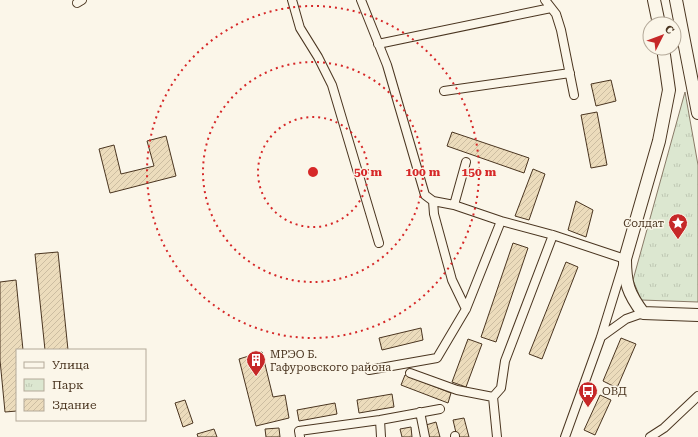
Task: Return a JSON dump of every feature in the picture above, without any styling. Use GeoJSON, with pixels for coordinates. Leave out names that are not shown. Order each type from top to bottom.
{"type":"FeatureCollection","features":[{"type":"Feature","properties":{"kind":"highway"},"geometry":{"type":"LineString","coordinates":[[654,0],[657,16]]}},
{"type":"Feature","properties":{"kind":"highway"},"geometry":{"type":"LineString","coordinates":[[676,0],[698,113]]}},
{"type":"Feature","properties":{"kind":"highway"},"geometry":{"type":"LineString","coordinates":[[664,56],[668,90],[659,141],[625,258],[626,284],[633,299],[643,312],[698,315]]}},
{"type":"Feature","properties":{"kind":"street"},"geometry":{"type":"LineString","coordinates":[[292,0],[300,28],[318,57],[332,85],[379,243]]}},
{"type":"Feature","properties":{"kind":"street"},"geometry":{"type":"LineString","coordinates":[[361,0],[387,65],[425,195],[433,201],[454,205],[625,258],[601,337],[565,437]]}},
{"type":"Feature","properties":{"kind":"street"},"geometry":{"type":"LineString","coordinates":[[545,0],[556,14],[561,30],[574,95]]}},
{"type":"Feature","properties":{"kind":"street"},"geometry":{"type":"LineString","coordinates":[[378,44],[551,8]]}},
{"type":"Feature","properties":{"kind":"street"},"geometry":{"type":"LineString","coordinates":[[444,91],[570,73]]}},
{"type":"Feature","properties":{"kind":"street"},"geometry":{"type":"LineString","coordinates":[[454,205],[466,162]]}},
{"type":"Feature","properties":{"kind":"street"},"geometry":{"type":"LineString","coordinates":[[433,201],[434,214],[452,280],[466,309]]}},
{"type":"Feature","properties":{"kind":"street"},"geometry":{"type":"LineString","coordinates":[[369,370],[437,358],[466,309],[502,221]]}},
{"type":"Feature","properties":{"kind":"street"},"geometry":{"type":"LineString","coordinates":[[497,437],[493,397],[501,388],[505,361],[553,235]]}},
{"type":"Feature","properties":{"kind":"street"},"geometry":{"type":"LineString","coordinates":[[601,337],[626,319],[643,312]]}},
{"type":"Feature","properties":{"kind":"street"},"geometry":{"type":"LineString","coordinates":[[410,374],[457,390],[493,397]]}},
{"type":"Feature","properties":{"kind":"street"},"geometry":{"type":"LineString","coordinates":[[650,437],[664,428],[698,396]]}},
{"type":"Feature","properties":{"kind":"street"},"geometry":{"type":"LineString","coordinates":[[300,437],[299,431],[380,420],[440,409]]}},
{"type":"Feature","properties":{"kind":"street"},"geometry":{"type":"LineString","coordinates":[[420,412],[425,437]]}},
{"type":"Feature","properties":{"kind":"street"},"geometry":{"type":"LineString","coordinates":[[380,420],[381,437]]}},
{"type":"Feature","properties":{"kind":"street"},"geometry":{"type":"LineString","coordinates":[[664,428],[666,437]]}},
{"type":"Feature","properties":{"kind":"green space"},"geometry":{"type":"Polygon","coordinates":[[[685,92],[698,165],[698,302],[641,300],[633,280],[685,92]]]}},
{"type":"Feature","properties":{"kind":"building"},"geometry":{"type":"Polygon","coordinates":[[[611,80],[616,101],[596,106],[591,84],[611,80]]]}},
{"type":"Feature","properties":{"kind":"building"},"geometry":{"type":"Polygon","coordinates":[[[597,112],[607,165],[591,168],[581,115],[597,112]]]}},
{"type":"Feature","properties":{"kind":"building"},"geometry":{"type":"Polygon","coordinates":[[[452,132],[529,158],[524,173],[447,146],[452,132]]]}},
{"type":"Feature","properties":{"kind":"building"},"geometry":{"type":"Polygon","coordinates":[[[166,136],[176,176],[110,193],[99,149],[114,145],[121,174],[154,166],[147,141],[166,136]]]}},
{"type":"Feature","properties":{"kind":"building"},"geometry":{"type":"Polygon","coordinates":[[[533,169],[545,174],[529,220],[515,216],[533,169]]]}},
{"type":"Feature","properties":{"kind":"building"},"geometry":{"type":"Polygon","coordinates":[[[576,201],[593,210],[586,237],[568,230],[576,201]]]}},
{"type":"Feature","properties":{"kind":"building"},"geometry":{"type":"Polygon","coordinates":[[[513,243],[528,248],[496,342],[481,337],[513,243]]]}},
{"type":"Feature","properties":{"kind":"building"},"geometry":{"type":"Polygon","coordinates":[[[58,252],[68,349],[45,349],[35,254],[58,252]]]}},
{"type":"Feature","properties":{"kind":"building"},"geometry":{"type":"Polygon","coordinates":[[[566,262],[578,267],[542,359],[529,354],[566,262]]]}},
{"type":"Feature","properties":{"kind":"building"},"geometry":{"type":"Polygon","coordinates":[[[16,280],[23,349],[16,349],[16,411],[5,412],[0,360],[0,282],[16,280]]]}},
{"type":"Feature","properties":{"kind":"building"},"geometry":{"type":"Polygon","coordinates":[[[421,328],[423,340],[382,350],[379,338],[421,328]]]}},
{"type":"Feature","properties":{"kind":"building"},"geometry":{"type":"Polygon","coordinates":[[[621,338],[636,344],[617,388],[603,381],[621,338]]]}},
{"type":"Feature","properties":{"kind":"building"},"geometry":{"type":"Polygon","coordinates":[[[468,339],[482,344],[466,387],[452,382],[468,339]]]}},
{"type":"Feature","properties":{"kind":"building","name":"МРЭО Б. Гафуровского района"},"geometry":{"type":"Polygon","coordinates":[[[262,352],[273,397],[285,395],[289,418],[256,426],[239,359],[262,352]]]}},
{"type":"Feature","properties":{"kind":"building"},"geometry":{"type":"Polygon","coordinates":[[[405,375],[451,393],[448,403],[401,385],[405,375]]]}},
{"type":"Feature","properties":{"kind":"building"},"geometry":{"type":"Polygon","coordinates":[[[392,394],[394,407],[359,413],[357,400],[392,394]]]}},
{"type":"Feature","properties":{"kind":"building"},"geometry":{"type":"Polygon","coordinates":[[[600,395],[611,400],[595,435],[584,430],[600,395]]]}},
{"type":"Feature","properties":{"kind":"building"},"geometry":{"type":"Polygon","coordinates":[[[185,400],[193,423],[183,427],[175,403],[185,400]]]}},
{"type":"Feature","properties":{"kind":"building"},"geometry":{"type":"Polygon","coordinates":[[[335,403],[337,414],[299,421],[297,410],[335,403]]]}},
{"type":"Feature","properties":{"kind":"building"},"geometry":{"type":"Polygon","coordinates":[[[464,418],[469,437],[457,437],[453,420],[464,418]]]}},
{"type":"Feature","properties":{"kind":"building"},"geometry":{"type":"Polygon","coordinates":[[[436,422],[440,437],[429,437],[426,425],[436,422]]]}},
{"type":"Feature","properties":{"kind":"building"},"geometry":{"type":"Polygon","coordinates":[[[411,427],[412,437],[402,437],[400,429],[411,427]]]}},
{"type":"Feature","properties":{"kind":"building"},"geometry":{"type":"Polygon","coordinates":[[[279,428],[280,437],[266,437],[265,429],[279,428]]]}},
{"type":"Feature","properties":{"kind":"building"},"geometry":{"type":"Polygon","coordinates":[[[214,429],[217,437],[198,437],[197,434],[214,429]]]}},
{"type":"Feature","properties":{"kind":"place","name":"Солдат"},"geometry":{"type":"Point","coordinates":[678,240]}},
{"type":"Feature","properties":{"kind":"place","name":"МРЭО Б. Гафуровского района"},"geometry":{"type":"Point","coordinates":[256,377]}},
{"type":"Feature","properties":{"kind":"place","name":"ОВД"},"geometry":{"type":"Point","coordinates":[588,408]}}]}
